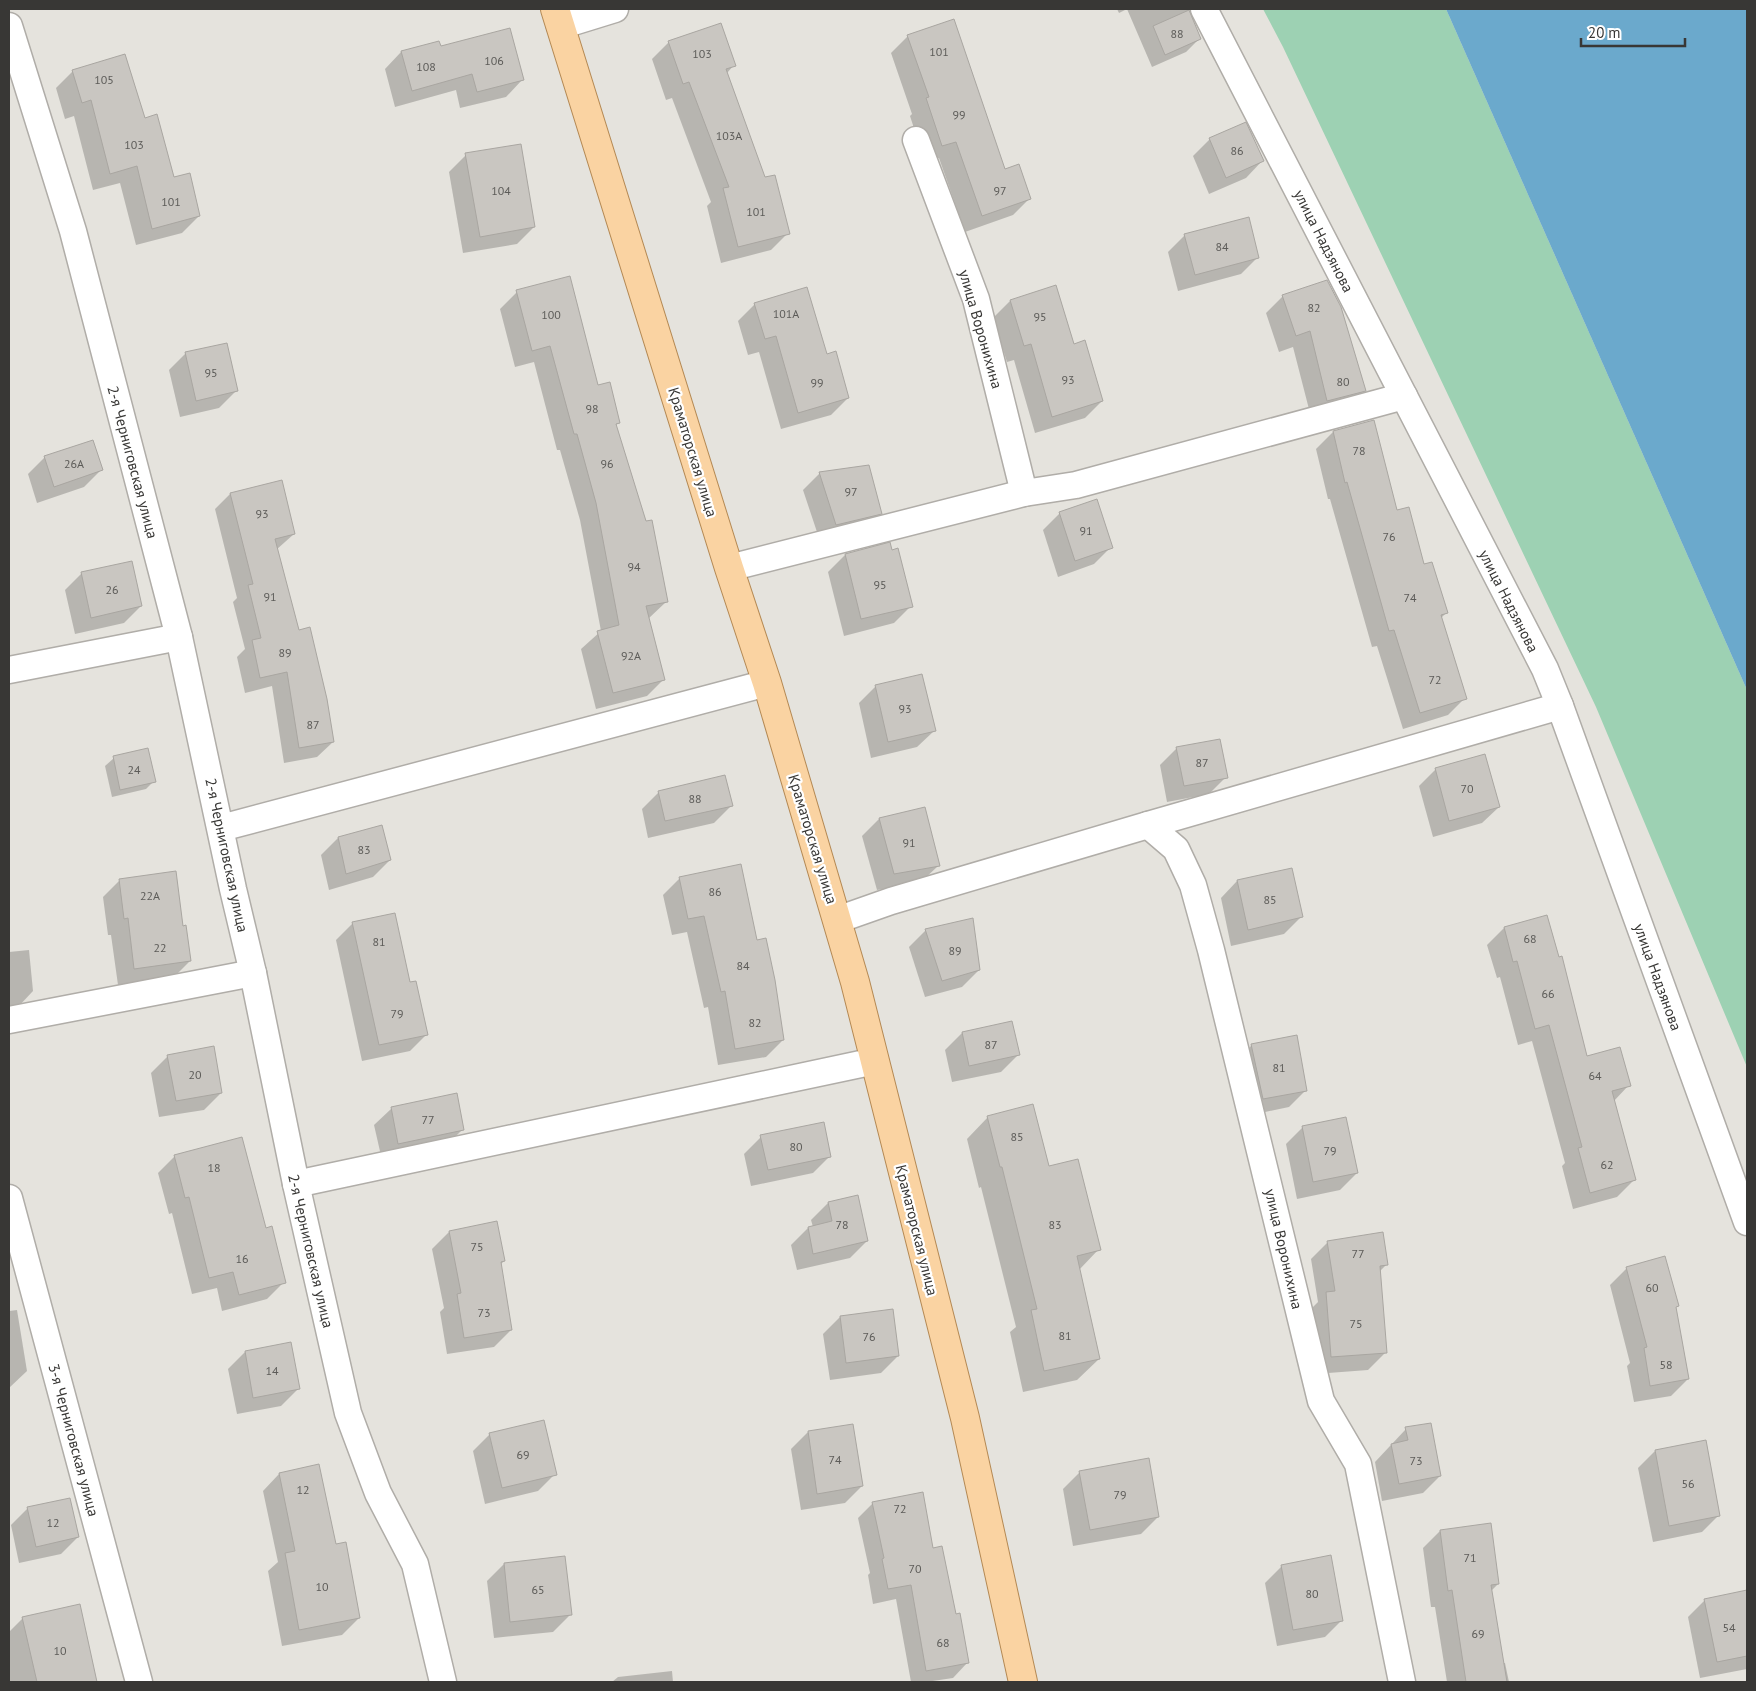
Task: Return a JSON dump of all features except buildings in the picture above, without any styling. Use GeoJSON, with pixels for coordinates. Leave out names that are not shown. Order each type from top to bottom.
{"type":"FeatureCollection","features":[{"type":"Feature","properties":{"kind":"main road","name":"Краматорская улица"},"geometry":{"type":"LineString","coordinates":[[557,17],[767,684],[837,920],[875,1061],[964,1418],[1023,1682]]}},
{"type":"Feature","properties":{"kind":"street"},"geometry":{"type":"LineString","coordinates":[[557,17],[614,9]]}},
{"type":"Feature","properties":{"kind":"street","name":"улица Надзянова"},"geometry":{"type":"LineString","coordinates":[[1204,9],[1545,669],[1747,1222]]}},
{"type":"Feature","properties":{"kind":"street","name":"2-я Черниговская улица"},"geometry":{"type":"LineString","coordinates":[[9,26],[73,231],[179,637],[253,973],[296,1184],[348,1414],[378,1493],[415,1564],[443,1682]]}},
{"type":"Feature","properties":{"kind":"street","name":"улица Воронихина"},"geometry":{"type":"LineString","coordinates":[[916,140],[976,299],[1024,493]]}},
{"type":"Feature","properties":{"kind":"street"},"geometry":{"type":"LineString","coordinates":[[729,568],[1024,493],[1076,485],[1404,396]]}},
{"type":"Feature","properties":{"kind":"street"},"geometry":{"type":"LineString","coordinates":[[9,670],[179,637]]}},
{"type":"Feature","properties":{"kind":"street"},"geometry":{"type":"LineString","coordinates":[[221,828],[767,684]]}},
{"type":"Feature","properties":{"kind":"street"},"geometry":{"type":"LineString","coordinates":[[837,920],[1148,825],[1560,706]]}},
{"type":"Feature","properties":{"kind":"street","name":"улица Воронихина"},"geometry":{"type":"LineString","coordinates":[[1148,825],[1176,849],[1193,885],[1211,950],[1321,1401],[1358,1464],[1402,1682]]}},
{"type":"Feature","properties":{"kind":"street"},"geometry":{"type":"LineString","coordinates":[[9,1020],[253,973]]}},
{"type":"Feature","properties":{"kind":"street"},"geometry":{"type":"LineString","coordinates":[[296,1184],[875,1061]]}},
{"type":"Feature","properties":{"kind":"street","name":"3-я Черниговская улица"},"geometry":{"type":"LineString","coordinates":[[9,1198],[139,1682]]}},
{"type":"Feature","properties":{"kind":"green space"},"geometry":{"type":"Polygon","coordinates":[[[1263,9],[1446,9],[1747,690],[1747,1067],[1596,707],[1283,47],[1263,9]]]}},
{"type":"Feature","properties":{"kind":"water"},"geometry":{"type":"Polygon","coordinates":[[[1446,9],[1747,9],[1747,690],[1446,9]]]}}]}
